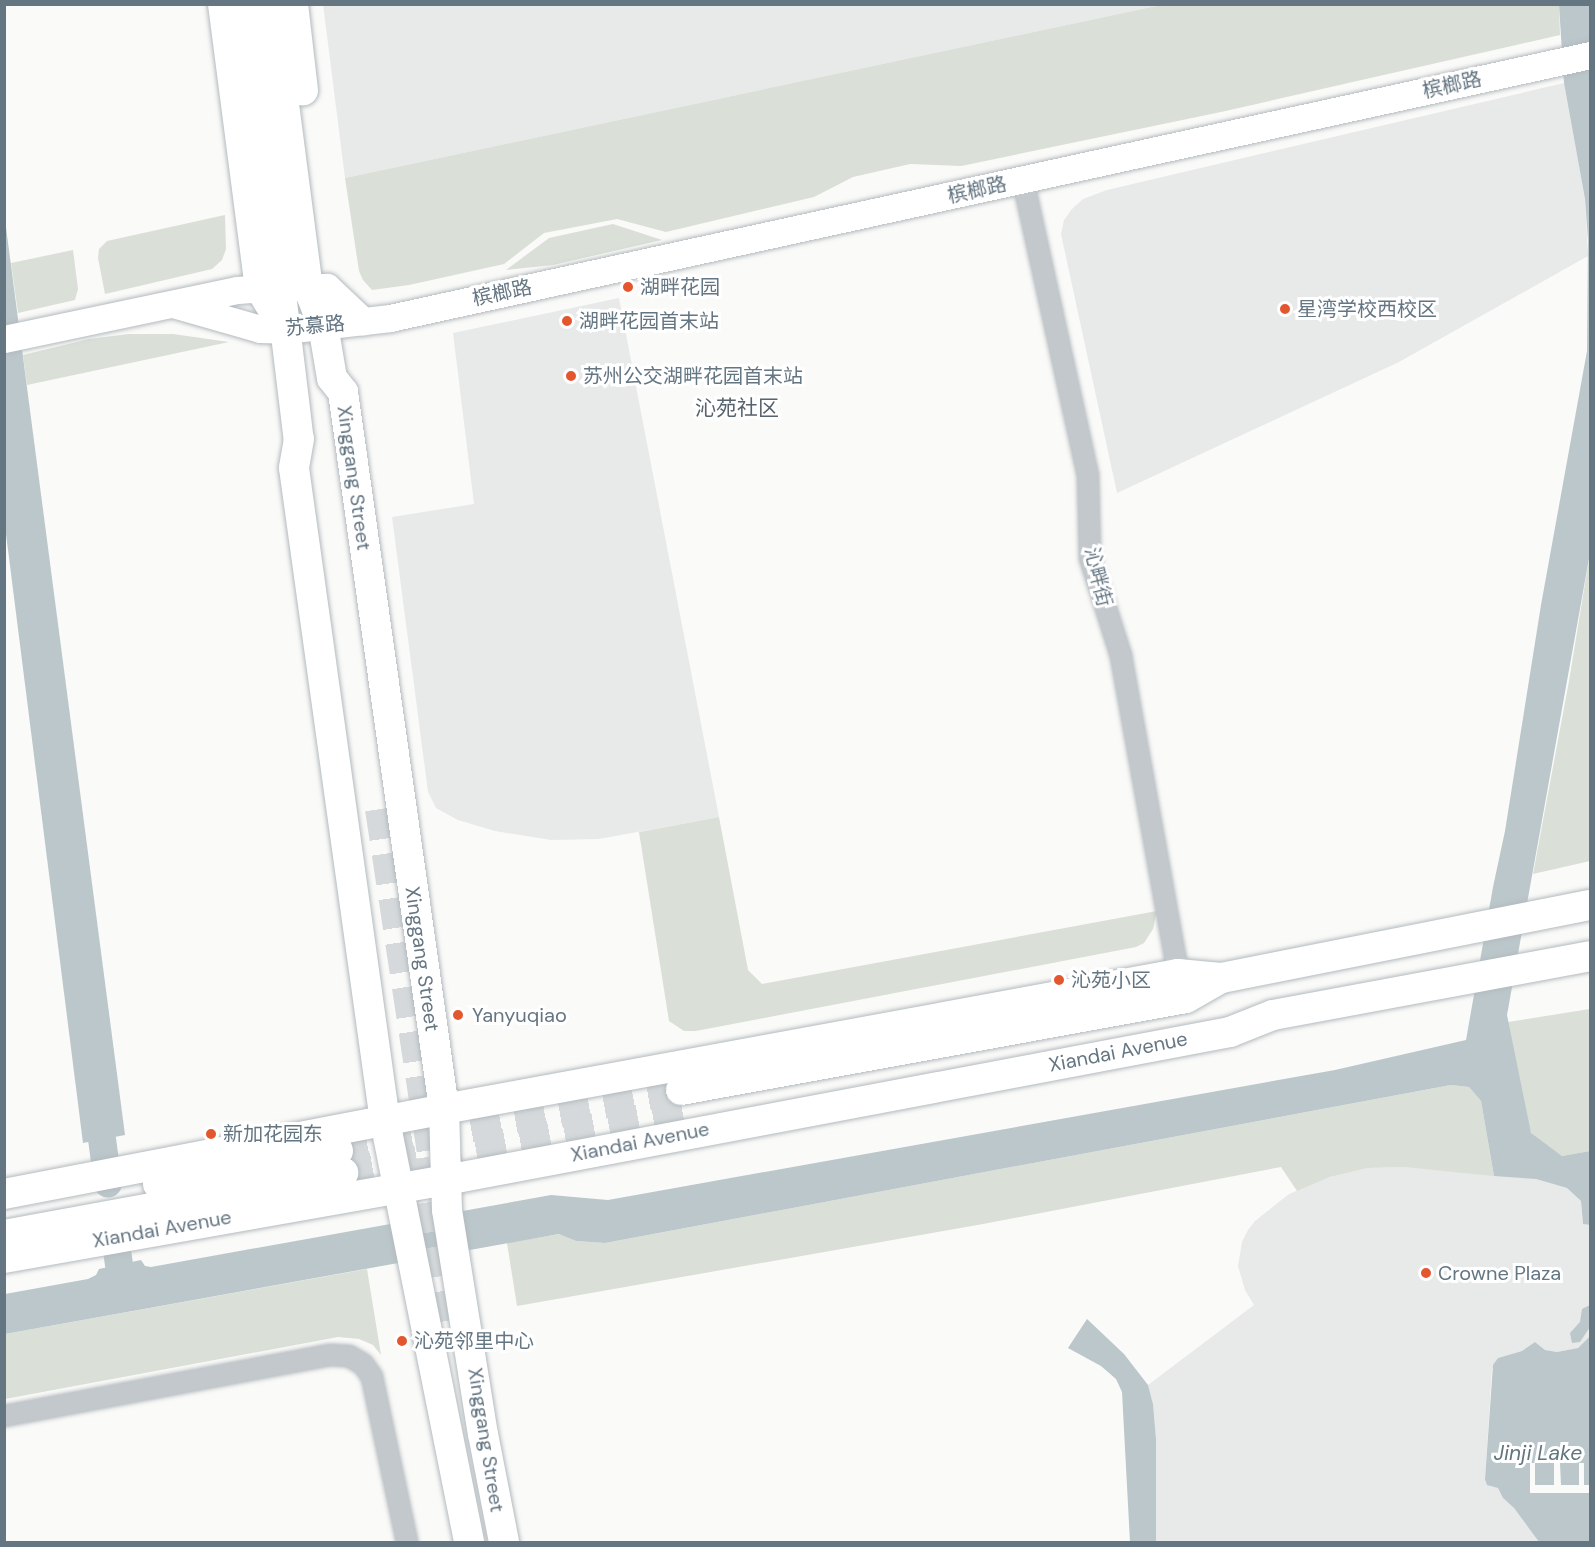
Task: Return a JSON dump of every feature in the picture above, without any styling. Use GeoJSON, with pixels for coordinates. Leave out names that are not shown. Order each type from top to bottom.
{"type":"FeatureCollection","features":[{"type":"Feature","properties":{"kind":"main road"},"geometry":{"type":"LineString","coordinates":[[223,4],[294,287]]}},
{"type":"Feature","properties":{"kind":"main road"},"geometry":{"type":"LineString","coordinates":[[246,4],[265,49]]}},
{"type":"Feature","properties":{"kind":"main road"},"geometry":{"type":"LineString","coordinates":[[271,4],[265,49],[294,287]]}},
{"type":"Feature","properties":{"kind":"main road"},"geometry":{"type":"LineString","coordinates":[[285,330],[294,287],[293,4]]}},
{"type":"Feature","properties":{"kind":"main road","name":"槟榔路"},"geometry":{"type":"LineString","coordinates":[[363,321],[1023,180],[1590,55]]}},
{"type":"Feature","properties":{"kind":"main road","name":"苏慕路"},"geometry":{"type":"LineString","coordinates":[[15,337],[237,290],[294,287],[363,321]]}},
{"type":"Feature","properties":{"kind":"main road","name":"Xinggang Street"},"geometry":{"type":"LineString","coordinates":[[294,287],[323,325],[332,378],[327,394],[370,810],[311,465],[299,439]]}},
{"type":"Feature","properties":{"kind":"main road","name":"苏慕路"},"geometry":{"type":"LineString","coordinates":[[173,304],[240,324],[285,330],[363,321]]}},
{"type":"Feature","properties":{"kind":"main road","name":"Xinggang Street"},"geometry":{"type":"LineString","coordinates":[[285,330],[299,439],[294,468],[385,1121],[469,1542]]}},
{"type":"Feature","properties":{"kind":"main road","name":"Xinggang Street"},"geometry":{"type":"LineString","coordinates":[[332,378],[343,392],[444,1109],[447,1210],[483,1434],[504,1542]]}},
{"type":"Feature","properties":{"kind":"main road","name":"Xiandai Avenue"},"geometry":{"type":"LineString","coordinates":[[4,1194],[133,1171],[192,1156],[1179,974],[1221,978],[1590,905]]}},
{"type":"Feature","properties":{"kind":"main road","name":"Xiandai Avenue"},"geometry":{"type":"LineString","coordinates":[[4,1258],[446,1180],[1230,1032],[1274,1015],[1590,956]]}},
{"type":"Feature","properties":{"kind":"main road","name":"Xiandai Avenue"},"geometry":{"type":"LineString","coordinates":[[1221,978],[1186,998],[683,1101],[1227,1013],[1274,1015]]}},
{"type":"Feature","properties":{"kind":"main road","name":"Xiandai Avenue"},"geometry":{"type":"LineString","coordinates":[[4,1212],[341,1162],[4,1235]]}},
{"type":"Feature","properties":{"kind":"street","name":"沁畔街"},"geometry":{"type":"LineString","coordinates":[[1023,180],[1089,476],[1090,558],[1121,656],[1179,974]]}},
{"type":"Feature","properties":{"kind":"street"},"geometry":{"type":"LineString","coordinates":[[4,1416],[330,1354],[349,1356],[363,1364],[372,1377],[407,1542]]}},
{"type":"Feature","properties":{"kind":"shaded area"},"geometry":{"type":"Polygon","coordinates":[[[323,4],[1161,4],[1161,5],[345,178],[323,4]]]}},
{"type":"Feature","properties":{"kind":"shaded area"},"geometry":{"type":"Polygon","coordinates":[[[1161,5],[1559,5],[1560,35],[1221,112],[961,166],[910,164],[853,177],[814,197],[666,232],[617,219],[544,233],[504,264],[409,285],[372,290],[359,271],[345,178],[1161,5]]]}},
{"type":"Feature","properties":{"kind":"shaded area","name":"星湾学校西校区"},"geometry":{"type":"Polygon","coordinates":[[[1564,83],[1585,199],[1588,256],[1399,362],[1117,493],[1061,234],[1064,220],[1072,209],[1083,199],[1107,190],[1564,83]]]}},
{"type":"Feature","properties":{"kind":"shaded area"},"geometry":{"type":"Polygon","coordinates":[[[225,215],[226,249],[222,260],[212,269],[105,294],[98,258],[99,249],[107,241],[225,215]]]}},
{"type":"Feature","properties":{"kind":"shaded area"},"geometry":{"type":"Polygon","coordinates":[[[613,224],[662,240],[553,265],[506,270],[549,238],[613,224]]]}},
{"type":"Feature","properties":{"kind":"shaded area"},"geometry":{"type":"Polygon","coordinates":[[[73,250],[78,289],[75,300],[18,313],[11,263],[73,250]]]}},
{"type":"Feature","properties":{"kind":"shaded area"},"geometry":{"type":"Polygon","coordinates":[[[619,298],[719,817],[599,839],[551,840],[495,831],[458,820],[436,808],[428,792],[392,517],[474,504],[453,333],[619,298]]]}},
{"type":"Feature","properties":{"kind":"shaded area"},"geometry":{"type":"Polygon","coordinates":[[[129,334],[173,334],[229,342],[27,385],[23,355],[89,339],[129,334]]]}},
{"type":"Feature","properties":{"kind":"shaded area"},"geometry":{"type":"Polygon","coordinates":[[[1590,553],[1590,861],[1533,874],[1569,681],[1590,553]]]}},
{"type":"Feature","properties":{"kind":"shaded area"},"geometry":{"type":"Polygon","coordinates":[[[719,817],[748,970],[762,984],[1157,911],[1153,929],[1144,943],[1136,947],[696,1031],[684,1031],[669,1021],[639,832],[719,817]]]}},
{"type":"Feature","properties":{"kind":"shaded area"},"geometry":{"type":"Polygon","coordinates":[[[1590,1009],[1590,1151],[1562,1156],[1533,1136],[1528,1127],[1508,1022],[1590,1009]]]}},
{"type":"Feature","properties":{"kind":"shaded area"},"geometry":{"type":"Polygon","coordinates":[[[1451,1085],[1469,1087],[1481,1101],[1494,1176],[1403,1167],[1368,1168],[1330,1177],[1297,1191],[1281,1167],[983,1224],[517,1306],[507,1243],[560,1234],[576,1241],[605,1243],[1451,1085]]]}},
{"type":"Feature","properties":{"kind":"shaded area"},"geometry":{"type":"Polygon","coordinates":[[[1403,1167],[1536,1179],[1567,1188],[1581,1201],[1583,1224],[1590,1225],[1590,1336],[1578,1348],[1557,1352],[1545,1350],[1535,1342],[1522,1351],[1498,1358],[1492,1369],[1485,1479],[1498,1488],[1503,1498],[1514,1508],[1539,1542],[1156,1542],[1156,1439],[1153,1404],[1148,1385],[1254,1305],[1245,1290],[1238,1266],[1242,1242],[1248,1230],[1255,1221],[1289,1194],[1330,1177],[1368,1168],[1403,1167]]]}},
{"type":"Feature","properties":{"kind":"shaded area"},"geometry":{"type":"Polygon","coordinates":[[[367,1269],[381,1355],[373,1345],[359,1339],[338,1337],[5,1399],[5,1334],[367,1269]]]}},
{"type":"Feature","properties":{"kind":"water"},"geometry":{"type":"Polygon","coordinates":[[[1559,5],[1590,5],[1590,553],[1507,1015],[1531,1133],[1562,1156],[1590,1151],[1590,1225],[1583,1224],[1581,1201],[1567,1188],[1536,1179],[1494,1176],[1481,1101],[1469,1087],[1451,1085],[605,1243],[576,1241],[559,1234],[5,1334],[5,1294],[88,1279],[96,1275],[99,1269],[141,1260],[145,1266],[151,1267],[551,1195],[608,1200],[1335,1070],[1466,1040],[1505,831],[1541,605],[1587,351],[1588,240],[1585,199],[1564,83],[1559,5]]]}},
{"type":"Feature","properties":{"kind":"water"},"geometry":{"type":"Polygon","coordinates":[[[4,212],[125,1135],[83,1143],[5,526],[4,212]]]}},
{"type":"Feature","properties":{"kind":"water"},"geometry":{"type":"Polygon","coordinates":[[[1590,1305],[1590,1327],[1580,1342],[1572,1343],[1570,1333],[1580,1322],[1582,1309],[1590,1305]]]}},
{"type":"Feature","properties":{"kind":"water"},"geometry":{"type":"Polygon","coordinates":[[[1087,1319],[1124,1354],[1148,1385],[1153,1404],[1156,1439],[1156,1542],[1130,1542],[1122,1392],[1116,1379],[1101,1366],[1068,1348],[1087,1319]]]}},
{"type":"Feature","properties":{"kind":"water","name":"Jinji Lake"},"geometry":{"type":"Polygon","coordinates":[[[1590,1336],[1590,1542],[1539,1542],[1514,1508],[1503,1498],[1498,1488],[1487,1485],[1485,1479],[1493,1365],[1498,1358],[1522,1351],[1535,1342],[1545,1350],[1557,1352],[1578,1348],[1590,1336]]]}},
{"type":"Feature","properties":{"kind":"pier"},"geometry":{"type":"Polygon","coordinates":[[[1530,1463],[1535,1463],[1535,1485],[1554,1485],[1554,1463],[1560,1463],[1561,1485],[1579,1485],[1579,1463],[1584,1463],[1584,1485],[1590,1485],[1590,1493],[1530,1493],[1530,1463]]]}},
{"type":"Feature","properties":{"kind":"waterway"},"geometry":{"type":"LineString","coordinates":[[102,1139],[108,1184]]}},
{"type":"Feature","properties":{"kind":"waterway"},"geometry":{"type":"LineString","coordinates":[[114,1229],[119,1265]]}},
{"type":"Feature","properties":{"kind":"tunnel"},"geometry":{"type":"LineString","coordinates":[[380,809],[436,1181]]}},
{"type":"Feature","properties":{"kind":"tunnel"},"geometry":{"type":"LineString","coordinates":[[338,1151],[681,1090]]}},
{"type":"Feature","properties":{"kind":"tunnel"},"geometry":{"type":"LineString","coordinates":[[343,1173],[686,1111]]}},
{"type":"Feature","properties":{"kind":"tunnel"},"geometry":{"type":"LineString","coordinates":[[414,1159],[442,1337]]}},
{"type":"Feature","properties":{"kind":"place","name":"湖畔花园"},"geometry":{"type":"Point","coordinates":[628,287]}},
{"type":"Feature","properties":{"kind":"place","name":"星湾学校西校区"},"geometry":{"type":"Point","coordinates":[1285,309]}},
{"type":"Feature","properties":{"kind":"place","name":"湖畔花园首末站"},"geometry":{"type":"Point","coordinates":[567,321]}},
{"type":"Feature","properties":{"kind":"place","name":"苏州公交湖畔花园首末站"},"geometry":{"type":"Point","coordinates":[571,376]}},
{"type":"Feature","properties":{"kind":"place","name":"沁苑小区"},"geometry":{"type":"Point","coordinates":[1059,980]}},
{"type":"Feature","properties":{"kind":"place","name":"Yanyuqiao"},"geometry":{"type":"Point","coordinates":[458,1015]}},
{"type":"Feature","properties":{"kind":"place","name":"新加花园东"},"geometry":{"type":"Point","coordinates":[211,1134]}},
{"type":"Feature","properties":{"kind":"place","name":"Crowne Plaza"},"geometry":{"type":"Point","coordinates":[1426,1273]}},
{"type":"Feature","properties":{"kind":"place","name":"沁苑邻里中心"},"geometry":{"type":"Point","coordinates":[402,1341]}},
{"type":"Feature","properties":{"kind":"district","name":"沁苑社区"},"geometry":{"type":"Point","coordinates":[737,408]}}]}
